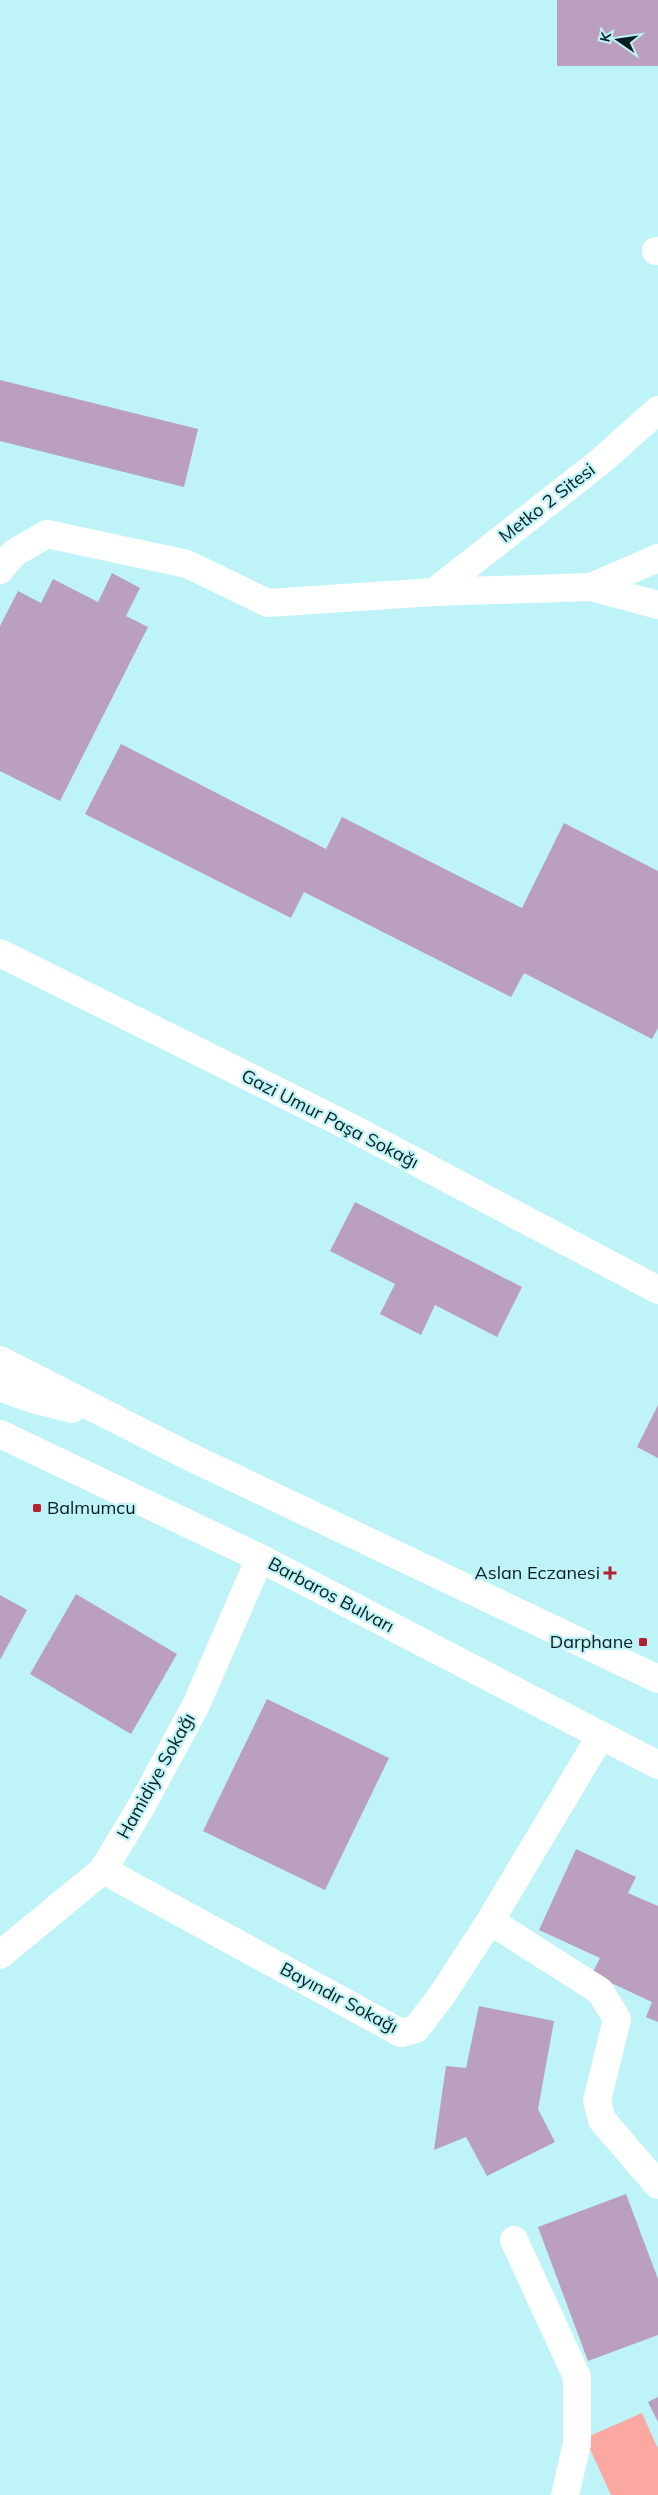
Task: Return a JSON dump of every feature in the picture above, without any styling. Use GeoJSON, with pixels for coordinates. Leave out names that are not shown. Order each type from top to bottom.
{"type":"FeatureCollection","features":[{"type":"Feature","properties":{"kind":"street","name":"Metko 2 Sitesi"},"geometry":{"type":"LineString","coordinates":[[434,592],[602,461],[658,410]]}},
{"type":"Feature","properties":{"kind":"street"},"geometry":{"type":"LineString","coordinates":[[0,570],[14,553],[46,534],[187,564],[268,603],[434,592],[591,587],[658,605]]}},
{"type":"Feature","properties":{"kind":"street"},"geometry":{"type":"LineString","coordinates":[[591,587],[658,558]]}},
{"type":"Feature","properties":{"kind":"street","name":"Gazi Umur Paşa Sokağı"},"geometry":{"type":"LineString","coordinates":[[0,953],[354,1130],[658,1290]]}},
{"type":"Feature","properties":{"kind":"street"},"geometry":{"type":"LineString","coordinates":[[0,1360],[114,1419],[658,1679]]}},
{"type":"Feature","properties":{"kind":"street"},"geometry":{"type":"LineString","coordinates":[[0,1387],[32,1399],[114,1419]]}},
{"type":"Feature","properties":{"kind":"street","name":"Barbaros Bulvarı"},"geometry":{"type":"LineString","coordinates":[[0,1434],[260,1558],[658,1766]]}},
{"type":"Feature","properties":{"kind":"street","name":"Hamidiye Sokağı"},"geometry":{"type":"LineString","coordinates":[[0,1955],[103,1870],[142,1807],[196,1705],[260,1558]]}},
{"type":"Feature","properties":{"kind":"street","name":"Bayındır Sokağı"},"geometry":{"type":"LineString","coordinates":[[103,1870],[400,2034],[416,2029],[442,1995],[490,1921],[600,1737]]}},
{"type":"Feature","properties":{"kind":"street"},"geometry":{"type":"LineString","coordinates":[[490,1921],[600,1991],[617,2019],[598,2101],[602,2120],[658,2185]]}},
{"type":"Feature","properties":{"kind":"street"},"geometry":{"type":"LineString","coordinates":[[514,2240],[577,2377],[577,2444],[565,2495]]}},
{"type":"Feature","properties":{"kind":"shaded area"},"geometry":{"type":"Polygon","coordinates":[[[642,2413],[658,2449],[658,2495],[611,2495],[585,2438],[642,2413]]]}},
{"type":"Feature","properties":{"kind":"building"},"geometry":{"type":"Polygon","coordinates":[[[557,0],[658,0],[658,66],[557,66],[557,0]]]}},
{"type":"Feature","properties":{"kind":"building"},"geometry":{"type":"Polygon","coordinates":[[[0,380],[198,429],[184,487],[0,441],[0,380]]]}},
{"type":"Feature","properties":{"kind":"building"},"geometry":{"type":"Polygon","coordinates":[[[112,573],[140,588],[126,616],[148,627],[60,801],[0,771],[0,626],[18,591],[41,603],[53,579],[98,602],[112,573]]]}},
{"type":"Feature","properties":{"kind":"building"},"geometry":{"type":"Polygon","coordinates":[[[121,744],[326,849],[342,817],[522,908],[564,823],[658,871],[658,1028],[652,1039],[524,973],[511,997],[304,892],[291,918],[85,814],[121,744]]]}},
{"type":"Feature","properties":{"kind":"building"},"geometry":{"type":"Polygon","coordinates":[[[355,1202],[522,1287],[497,1337],[435,1305],[421,1335],[380,1314],[395,1284],[330,1251],[355,1202]]]}},
{"type":"Feature","properties":{"kind":"building"},"geometry":{"type":"Polygon","coordinates":[[[658,1405],[658,1458],[637,1447],[658,1405]]]}},
{"type":"Feature","properties":{"kind":"building"},"geometry":{"type":"Polygon","coordinates":[[[76,1594],[177,1654],[131,1734],[30,1674],[76,1594]]]}},
{"type":"Feature","properties":{"kind":"building"},"geometry":{"type":"Polygon","coordinates":[[[0,1595],[27,1610],[0,1660],[0,1595]]]}},
{"type":"Feature","properties":{"kind":"building"},"geometry":{"type":"Polygon","coordinates":[[[267,1699],[389,1758],[325,1890],[203,1831],[267,1699]]]}},
{"type":"Feature","properties":{"kind":"building"},"geometry":{"type":"Polygon","coordinates":[[[576,1849],[636,1877],[628,1893],[658,1906],[658,2022],[646,2017],[652,2002],[592,1974],[600,1958],[539,1930],[576,1849]]]}},
{"type":"Feature","properties":{"kind":"building"},"geometry":{"type":"Polygon","coordinates":[[[479,2006],[554,2021],[538,2109],[555,2142],[487,2176],[466,2137],[434,2150],[446,2066],[466,2068],[479,2006]]]}},
{"type":"Feature","properties":{"kind":"building"},"geometry":{"type":"Polygon","coordinates":[[[626,2194],[658,2279],[658,2335],[588,2361],[538,2227],[626,2194]]]}},
{"type":"Feature","properties":{"kind":"building"},"geometry":{"type":"Polygon","coordinates":[[[658,2397],[658,2422],[648,2402],[658,2397]]]}},
{"type":"Feature","properties":{"kind":"place","name":"Balmumcu"},"geometry":{"type":"Point","coordinates":[37,1508]}},
{"type":"Feature","properties":{"kind":"place","name":"Aslan Eczanesi"},"geometry":{"type":"Point","coordinates":[610,1573]}},
{"type":"Feature","properties":{"kind":"place","name":"Darphane"},"geometry":{"type":"Point","coordinates":[643,1642]}}]}
